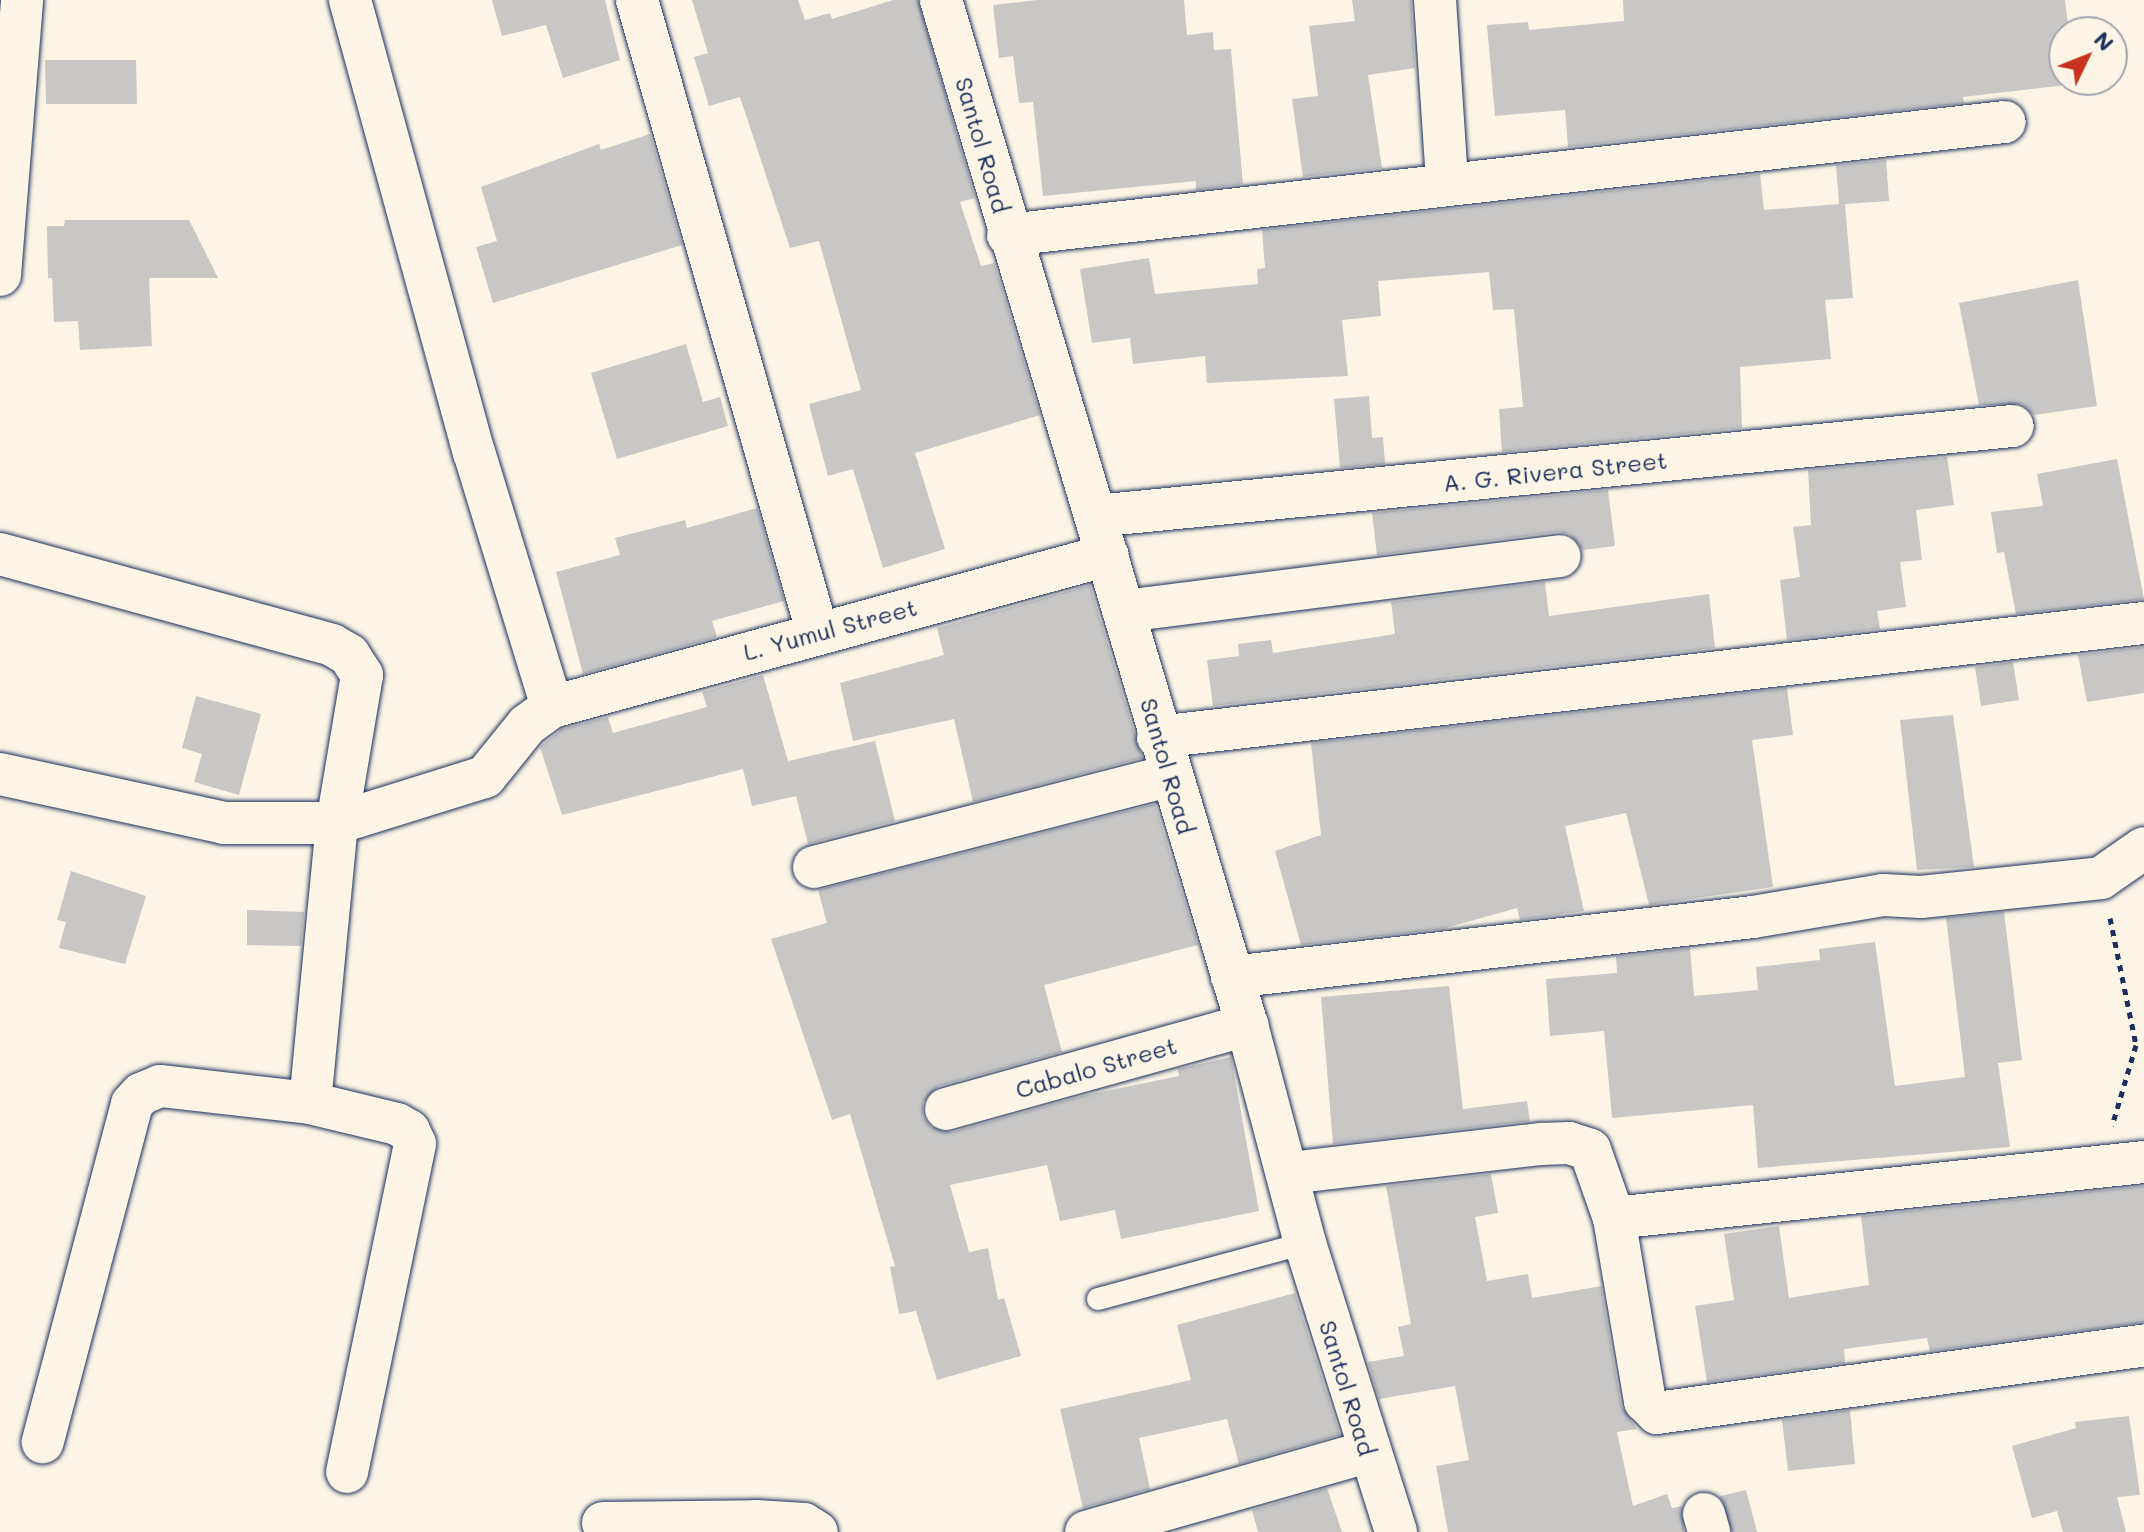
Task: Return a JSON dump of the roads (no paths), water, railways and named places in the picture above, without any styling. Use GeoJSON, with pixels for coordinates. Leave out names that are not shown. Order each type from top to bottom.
{"type":"FeatureCollection","features":[{"type":"Feature","properties":{"kind":"street"},"geometry":{"type":"LineString","coordinates":[[0,275],[22,0]]}},
{"type":"Feature","properties":{"kind":"street"},"geometry":{"type":"LineString","coordinates":[[0,774],[224,823],[337,823],[485,777],[527,725],[552,707],[474,452],[350,0]]}},
{"type":"Feature","properties":{"kind":"street"},"geometry":{"type":"LineString","coordinates":[[637,0],[817,631]]}},
{"type":"Feature","properties":{"kind":"street","name":"Santol Road"},"geometry":{"type":"LineString","coordinates":[[941,0],[1008,235],[1125,611],[1163,757],[1247,1025],[1289,1173],[1305,1243],[1367,1452],[1396,1532]]}},
{"type":"Feature","properties":{"kind":"street"},"geometry":{"type":"LineString","coordinates":[[1435,0],[1447,182]]}},
{"type":"Feature","properties":{"kind":"street"},"geometry":{"type":"LineString","coordinates":[[1008,235],[1447,182],[2005,122]]}},
{"type":"Feature","properties":{"kind":"street","name":"A. G. Rivera Street"},"geometry":{"type":"LineString","coordinates":[[1096,516],[2013,426]]}},
{"type":"Feature","properties":{"kind":"street"},"geometry":{"type":"LineString","coordinates":[[0,554],[332,645],[349,655],[362,675],[337,823],[310,1103]]}},
{"type":"Feature","properties":{"kind":"street","name":"L. Yumul Street"},"geometry":{"type":"LineString","coordinates":[[552,707],[817,631],[1108,555]]}},
{"type":"Feature","properties":{"kind":"street"},"geometry":{"type":"LineString","coordinates":[[1125,611],[1560,556]]}},
{"type":"Feature","properties":{"kind":"street"},"geometry":{"type":"LineString","coordinates":[[814,867],[1163,757],[2144,623]]}},
{"type":"Feature","properties":{"kind":"street"},"geometry":{"type":"LineString","coordinates":[[1232,977],[1753,917],[1883,895],[1921,897],[2101,878],[2144,848]]}},
{"type":"Feature","properties":{"kind":"street","name":"Cabalo Street"},"geometry":{"type":"LineString","coordinates":[[946,1109],[1247,1025]]}},
{"type":"Feature","properties":{"kind":"street"},"geometry":{"type":"LineString","coordinates":[[43,1442],[132,1104],[141,1094],[160,1086],[310,1103],[397,1124],[409,1131],[415,1144],[347,1472]]}},
{"type":"Feature","properties":{"kind":"street"},"geometry":{"type":"LineString","coordinates":[[1289,1173],[1569,1143],[1590,1150],[1597,1159],[1614,1218],[1645,1401],[1657,1413],[2144,1345]]}},
{"type":"Feature","properties":{"kind":"street"},"geometry":{"type":"LineString","coordinates":[[1614,1218],[2144,1162]]}},
{"type":"Feature","properties":{"kind":"street"},"geometry":{"type":"LineString","coordinates":[[1086,1532],[1367,1452]]}},
{"type":"Feature","properties":{"kind":"street"},"geometry":{"type":"LineString","coordinates":[[603,1523],[756,1521],[804,1524],[817,1532]]}},
{"type":"Feature","properties":{"kind":"lane"},"geometry":{"type":"LineString","coordinates":[[1098,1299],[1305,1243]]}}]}
